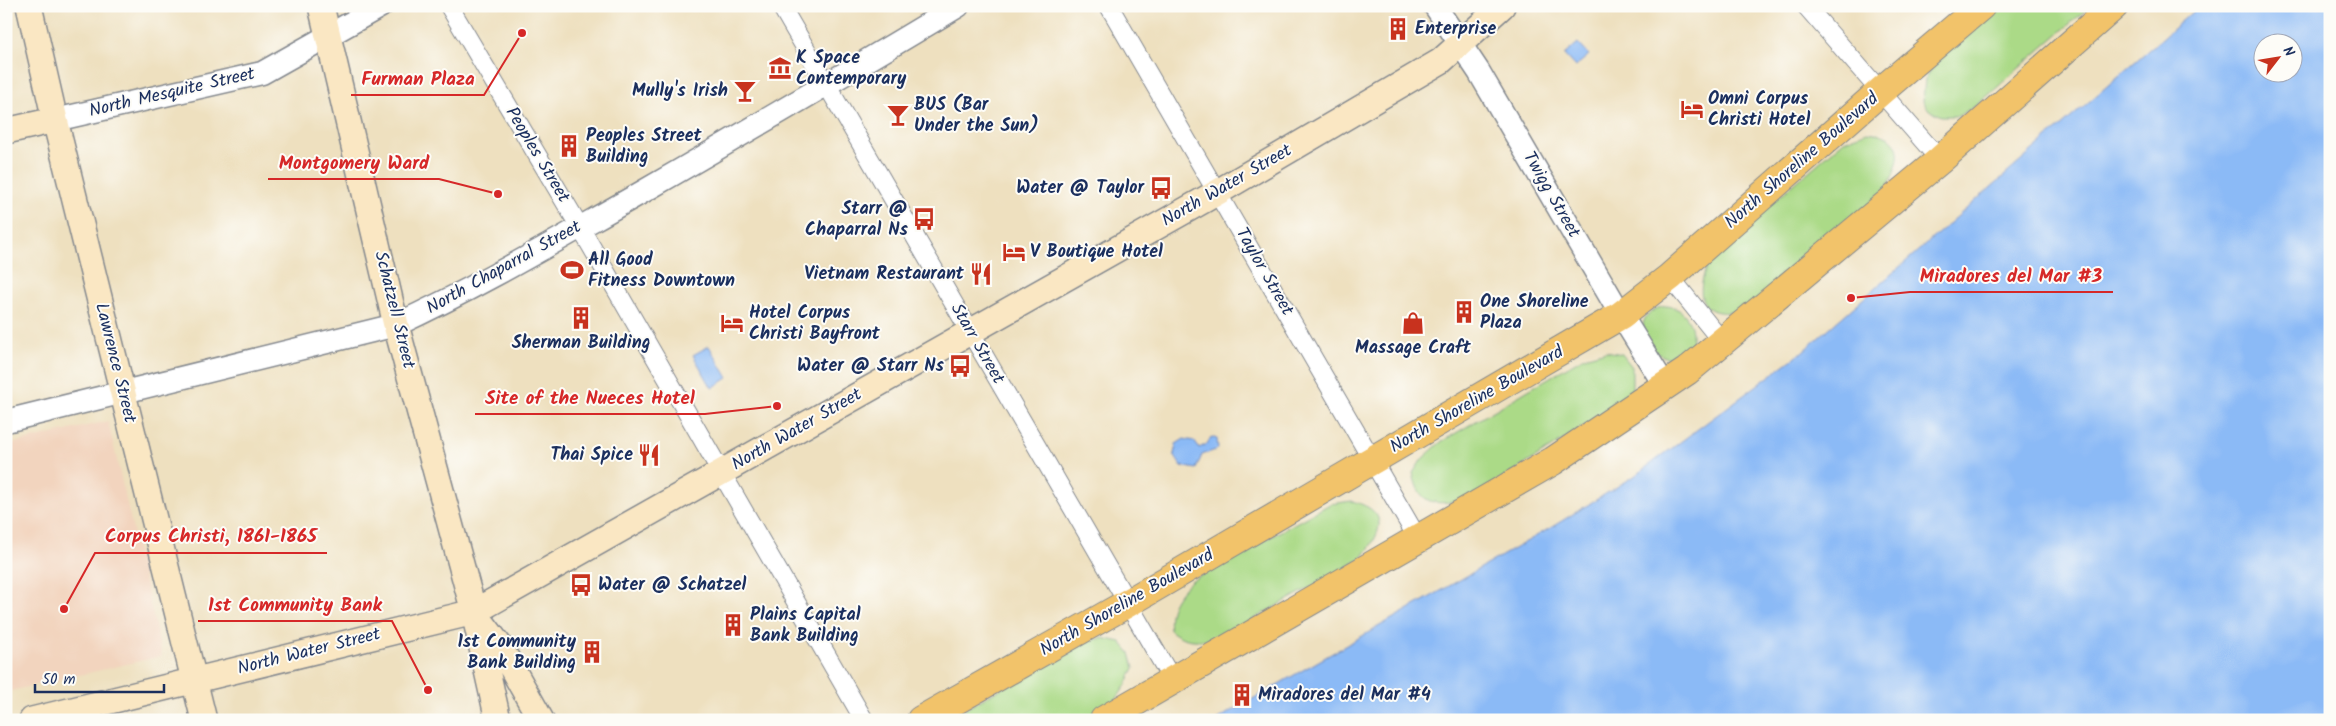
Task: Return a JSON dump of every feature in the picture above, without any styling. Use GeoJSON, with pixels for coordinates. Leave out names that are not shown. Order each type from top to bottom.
{"type":"FeatureCollection","features":[{"type":"Feature","properties":{"kind":"main road","name":"Lawrence Street"},"geometry":{"type":"LineString","coordinates":[[29,6],[55,120],[204,720]]}},
{"type":"Feature","properties":{"kind":"main road","name":"Schatzell Street"},"geometry":{"type":"LineString","coordinates":[[321,6],[396,325],[474,612],[498,720]]}},
{"type":"Feature","properties":{"kind":"main road","name":"North Water Street"},"geometry":{"type":"LineString","coordinates":[[32,720],[474,612],[1218,192],[1441,61],[1502,6]]}},
{"type":"Feature","properties":{"kind":"main road","name":"North Shoreline Boulevard"},"geometry":{"type":"LineString","coordinates":[[921,720],[1128,603],[1621,315],[1670,278],[1881,91],[1981,6]]}},
{"type":"Feature","properties":{"kind":"main road"},"geometry":{"type":"LineString","coordinates":[[1104,720],[1553,461],[1665,386],[1723,343],[1940,160],[2114,6]]}},
{"type":"Feature","properties":{"kind":"main road","name":"North Mesquite Street"},"geometry":{"type":"LineString","coordinates":[[6,132],[55,120]]}},
{"type":"Feature","properties":{"kind":"main road","name":"Schatzell Street"},"geometry":{"type":"LineString","coordinates":[[474,612],[499,645],[541,720]]}},
{"type":"Feature","properties":{"kind":"street","name":"North Mesquite Street"},"geometry":{"type":"LineString","coordinates":[[55,120],[262,73],[382,6]]}},
{"type":"Feature","properties":{"kind":"street","name":"Peoples Street"},"geometry":{"type":"LineString","coordinates":[[449,6],[580,227],[864,720]]}},
{"type":"Feature","properties":{"kind":"street","name":"Starr Street"},"geometry":{"type":"LineString","coordinates":[[781,6],[1173,681]]}},
{"type":"Feature","properties":{"kind":"street","name":"North Chaparral Street"},"geometry":{"type":"LineString","coordinates":[[6,421],[123,394],[396,325],[431,309],[580,227],[827,85],[958,6]]}},
{"type":"Feature","properties":{"kind":"street","name":"Taylor Street"},"geometry":{"type":"LineString","coordinates":[[1109,6],[1418,539]]}},
{"type":"Feature","properties":{"kind":"street","name":"Twigg Street"},"geometry":{"type":"LineString","coordinates":[[1435,6],[1479,72],[1621,315],[1665,386]]}},
{"type":"Feature","properties":{"kind":"street"},"geometry":{"type":"LineString","coordinates":[[1806,6],[1940,160]]}},
{"type":"Feature","properties":{"kind":"street"},"geometry":{"type":"LineString","coordinates":[[1670,278],[1723,343]]}},
{"type":"Feature","properties":{"kind":"shaded area"},"geometry":{"type":"Polygon","coordinates":[[[108,421],[162,656],[6,692],[6,445],[108,421]]]}},
{"type":"Feature","properties":{"kind":"green space"},"geometry":{"type":"Polygon","coordinates":[[[1998,6],[2090,6],[1977,105],[1958,116],[1941,116],[1929,110],[1923,101],[1925,79],[1939,58],[1998,6]]]}},
{"type":"Feature","properties":{"kind":"green space"},"geometry":{"type":"Polygon","coordinates":[[[1867,132],[1881,134],[1896,145],[1898,161],[1885,191],[1755,303],[1733,312],[1719,312],[1710,309],[1704,303],[1702,285],[1707,265],[1712,255],[1844,141],[1867,132]]]}},
{"type":"Feature","properties":{"kind":"green space"},"geometry":{"type":"Polygon","coordinates":[[[1667,306],[1676,308],[1684,314],[1690,323],[1692,333],[1691,344],[1688,349],[1685,353],[1674,358],[1664,356],[1654,350],[1647,341],[1643,330],[1644,320],[1652,311],[1667,306]]]}},
{"type":"Feature","properties":{"kind":"green space"},"geometry":{"type":"Polygon","coordinates":[[[1606,351],[1622,354],[1632,367],[1632,389],[1620,404],[1470,499],[1440,503],[1426,499],[1420,493],[1413,473],[1422,459],[1441,442],[1584,357],[1606,351]]]}},
{"type":"Feature","properties":{"kind":"green space"},"geometry":{"type":"Polygon","coordinates":[[[1352,501],[1373,511],[1378,517],[1378,532],[1361,559],[1223,636],[1195,640],[1182,638],[1170,630],[1171,609],[1181,592],[1191,581],[1330,504],[1352,501]]]}},
{"type":"Feature","properties":{"kind":"green space"},"geometry":{"type":"Polygon","coordinates":[[[1102,638],[1121,642],[1130,653],[1134,668],[1126,685],[1115,701],[1080,720],[946,720],[1079,644],[1102,638]]]}},
{"type":"Feature","properties":{"kind":"water"},"geometry":{"type":"Polygon","coordinates":[[[2199,6],[2330,6],[2330,720],[1216,720],[1552,527],[1633,477],[1802,352],[2199,6]]]}},
{"type":"Feature","properties":{"kind":"water"},"geometry":{"type":"Polygon","coordinates":[[[1578,43],[1589,55],[1575,67],[1564,55],[1578,43]]]}},
{"type":"Feature","properties":{"kind":"water"},"geometry":{"type":"Polygon","coordinates":[[[709,346],[728,378],[712,388],[693,355],[709,346]]]}},
{"type":"Feature","properties":{"kind":"water"},"geometry":{"type":"Polygon","coordinates":[[[1211,437],[1217,439],[1218,449],[1202,455],[1196,469],[1181,466],[1174,454],[1176,444],[1184,439],[1194,441],[1199,448],[1207,444],[1211,437]]]}},
{"type":"Feature","properties":{"kind":"place","name":"Enterprise"},"geometry":{"type":"Point","coordinates":[1398,29]}},
{"type":"Feature","properties":{"kind":"place","name":"Furman Plaza"},"geometry":{"type":"Point","coordinates":[522,33]}},
{"type":"Feature","properties":{"kind":"place","name":"K Space Contemporary"},"geometry":{"type":"Point","coordinates":[780,68]}},
{"type":"Feature","properties":{"kind":"place","name":"Mully's Irish"},"geometry":{"type":"Point","coordinates":[745,91]}},
{"type":"Feature","properties":{"kind":"place","name":"Omni Corpus Christi Hotel"},"geometry":{"type":"Point","coordinates":[1692,109]}},
{"type":"Feature","properties":{"kind":"place","name":"BUS (Bar Under the Sun)"},"geometry":{"type":"Point","coordinates":[898,115]}},
{"type":"Feature","properties":{"kind":"place","name":"Peoples Street Building"},"geometry":{"type":"Point","coordinates":[569,146]}},
{"type":"Feature","properties":{"kind":"place","name":"Water @ Taylor"},"geometry":{"type":"Point","coordinates":[1161,188]}},
{"type":"Feature","properties":{"kind":"place","name":"Montgomery Ward"},"geometry":{"type":"Point","coordinates":[498,194]}},
{"type":"Feature","properties":{"kind":"place","name":"Starr @ Chaparral Ns"},"geometry":{"type":"Point","coordinates":[924,219]}},
{"type":"Feature","properties":{"kind":"place","name":"V Boutique Hotel"},"geometry":{"type":"Point","coordinates":[1014,252]}},
{"type":"Feature","properties":{"kind":"place","name":"All Good Fitness Downtown"},"geometry":{"type":"Point","coordinates":[572,270]}},
{"type":"Feature","properties":{"kind":"place","name":"Vietnam Restaurant"},"geometry":{"type":"Point","coordinates":[981,274]}},
{"type":"Feature","properties":{"kind":"place","name":"Miradores del Mar #3"},"geometry":{"type":"Point","coordinates":[1851,298]}},
{"type":"Feature","properties":{"kind":"place","name":"One Shoreline Plaza"},"geometry":{"type":"Point","coordinates":[1464,312]}},
{"type":"Feature","properties":{"kind":"place","name":"Sherman Building"},"geometry":{"type":"Point","coordinates":[581,318]}},
{"type":"Feature","properties":{"kind":"place","name":"Hotel Corpus Christi Bayfront"},"geometry":{"type":"Point","coordinates":[732,323]}},
{"type":"Feature","properties":{"kind":"place","name":"Massage Craft"},"geometry":{"type":"Point","coordinates":[1413,323]}},
{"type":"Feature","properties":{"kind":"place","name":"Water @ Starr Ns"},"geometry":{"type":"Point","coordinates":[960,366]}},
{"type":"Feature","properties":{"kind":"place","name":"Site of the Nueces Hotel"},"geometry":{"type":"Point","coordinates":[777,406]}},
{"type":"Feature","properties":{"kind":"place","name":"Thai Spice"},"geometry":{"type":"Point","coordinates":[649,455]}},
{"type":"Feature","properties":{"kind":"place","name":"Water @ Schatzel"},"geometry":{"type":"Point","coordinates":[581,585]}},
{"type":"Feature","properties":{"kind":"place","name":"Corpus Christi, 1861-1865"},"geometry":{"type":"Point","coordinates":[64,609]}},
{"type":"Feature","properties":{"kind":"place","name":"Plains Capital Bank Building"},"geometry":{"type":"Point","coordinates":[733,625]}},
{"type":"Feature","properties":{"kind":"place","name":"1st Community Bank Building"},"geometry":{"type":"Point","coordinates":[592,652]}},
{"type":"Feature","properties":{"kind":"place","name":"1st Community Bank"},"geometry":{"type":"Point","coordinates":[428,690]}},
{"type":"Feature","properties":{"kind":"place","name":"Miradores del Mar #4"},"geometry":{"type":"Point","coordinates":[1242,695]}}]}
